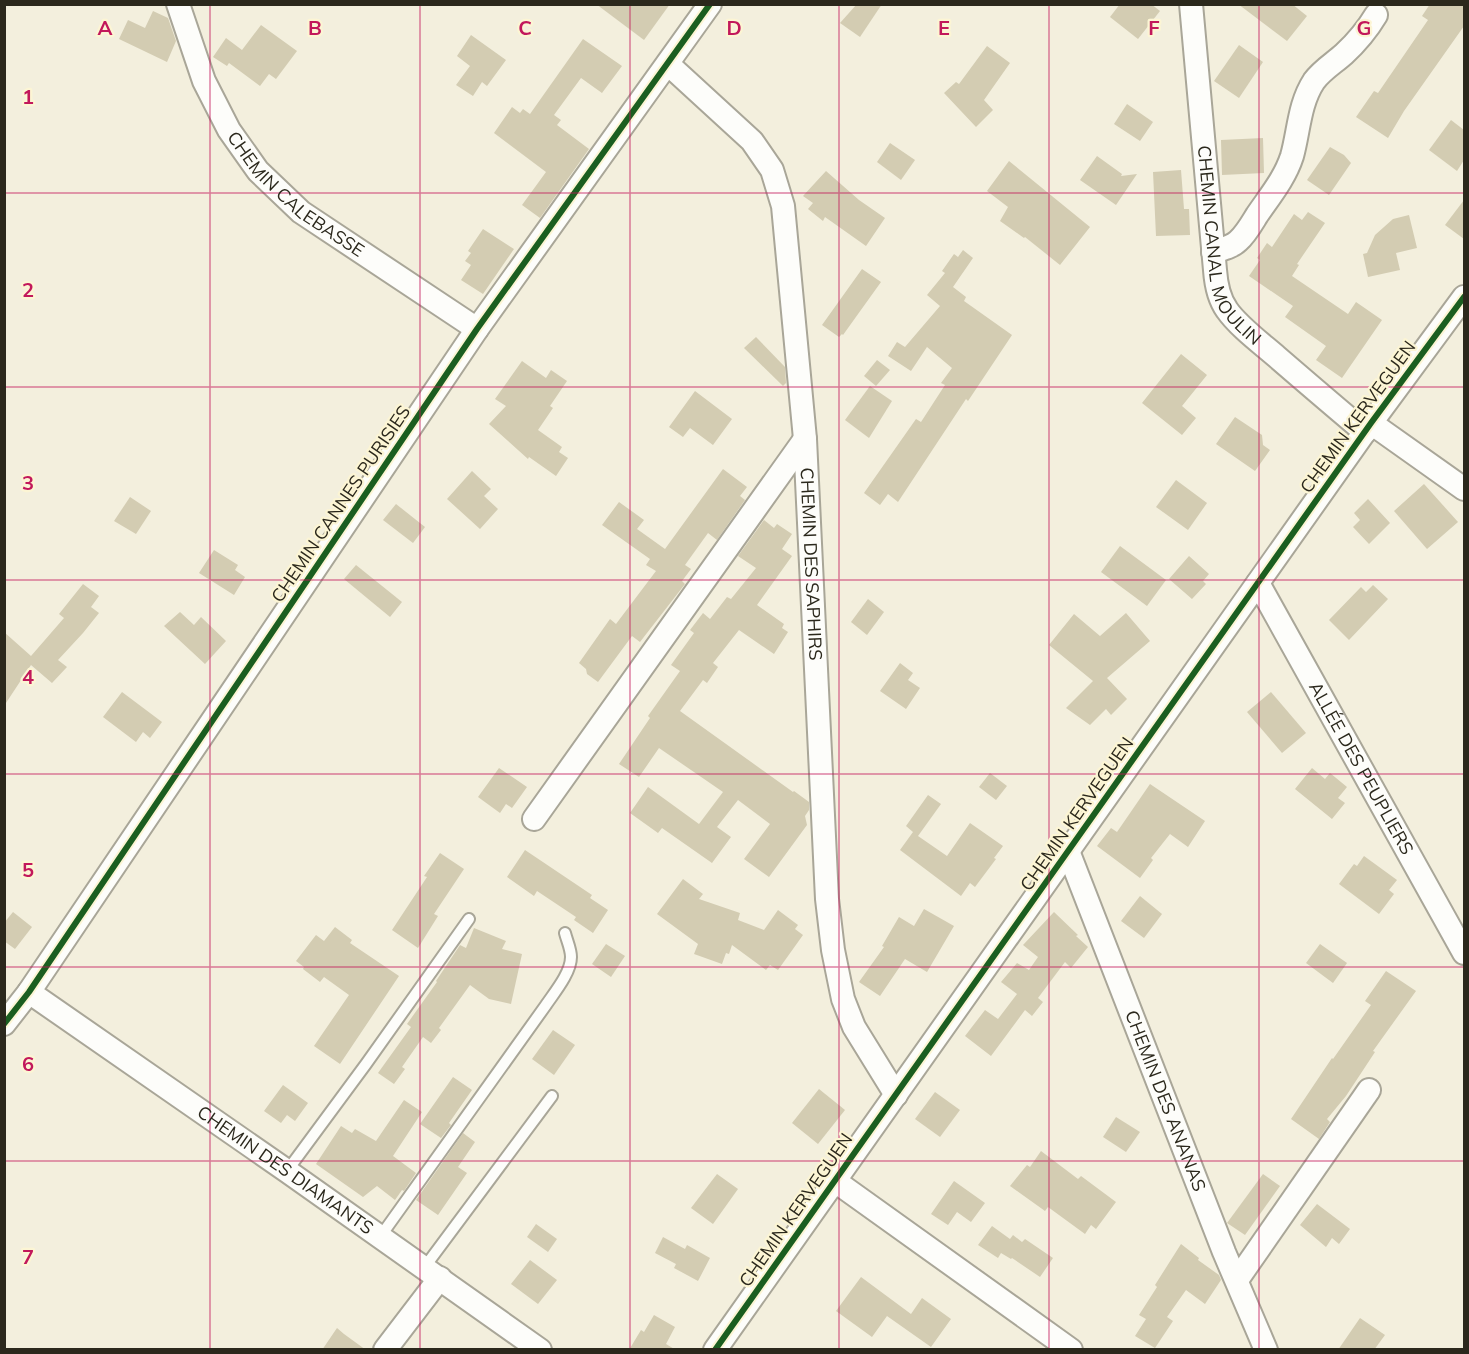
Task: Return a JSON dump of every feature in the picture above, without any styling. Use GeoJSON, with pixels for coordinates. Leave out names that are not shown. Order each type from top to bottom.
{"type":"FeatureCollection","features":[{"type":"Feature","properties":{"kind":"street","name":"CHEMIN CALEBASSE"},"geometry":{"type":"LineString","coordinates":[[178,4],[204,81],[229,130],[258,171],[301,212],[477,329]]}},
{"type":"Feature","properties":{"kind":"street","name":"CHEMIN CANNES PURISIES"},"geometry":{"type":"LineString","coordinates":[[4,1024],[29,992],[477,329],[710,4]]}},
{"type":"Feature","properties":{"kind":"street","name":"CHEMIN CANAL MOULIN"},"geometry":{"type":"LineString","coordinates":[[1191,4],[1216,284],[1225,308],[1268,350],[1368,427],[1464,489]]}},
{"type":"Feature","properties":{"kind":"street"},"geometry":{"type":"LineString","coordinates":[[1213,252],[1238,241],[1246,232],[1284,176],[1291,157],[1299,118],[1314,81],[1327,66],[1362,37],[1376,15]]}},
{"type":"Feature","properties":{"kind":"street","name":"CHEMIN DES SAPHIRS"},"geometry":{"type":"LineString","coordinates":[[668,64],[752,141],[772,170],[783,206],[806,439],[827,899],[833,950],[843,999],[854,1027],[896,1095]]}},
{"type":"Feature","properties":{"kind":"street","name":"CHEMIN KERVEGUEN"},"geometry":{"type":"LineString","coordinates":[[715,1350],[1368,427],[1464,297]]}},
{"type":"Feature","properties":{"kind":"street"},"geometry":{"type":"LineString","coordinates":[[534,819],[806,439]]}},
{"type":"Feature","properties":{"kind":"street","name":"ALLÉE DES PEUPLIERS"},"geometry":{"type":"LineString","coordinates":[[1258,583],[1464,953]]}},
{"type":"Feature","properties":{"kind":"street","name":"CHEMIN DES ANANAS"},"geometry":{"type":"LineString","coordinates":[[1068,851],[1224,1252],[1266,1350]]}},
{"type":"Feature","properties":{"kind":"street","name":"CHEMIN DES DIAMANTS"},"geometry":{"type":"LineString","coordinates":[[29,992],[287,1170],[538,1349]]}},
{"type":"Feature","properties":{"kind":"street"},"geometry":{"type":"LineString","coordinates":[[1237,1280],[1369,1090]]}},
{"type":"Feature","properties":{"kind":"street"},"geometry":{"type":"LineString","coordinates":[[835,1181],[1071,1350]]}},
{"type":"Feature","properties":{"kind":"street"},"geometry":{"type":"LineString","coordinates":[[385,1350],[432,1273]]}},
{"type":"Feature","properties":{"kind":"lane"},"geometry":{"type":"LineString","coordinates":[[287,1170],[469,919]]}},
{"type":"Feature","properties":{"kind":"lane"},"geometry":{"type":"LineString","coordinates":[[380,1236],[568,971],[571,958],[565,933]]}},
{"type":"Feature","properties":{"kind":"lane"},"geometry":{"type":"LineString","coordinates":[[432,1273],[552,1096]]}},
{"type":"Feature","properties":{"kind":"building"},"geometry":{"type":"Polygon","coordinates":[[[596,4],[670,4],[644,40],[596,4]]]}},
{"type":"Feature","properties":{"kind":"building"},"geometry":{"type":"Polygon","coordinates":[[[857,4],[882,4],[860,37],[840,23],[857,4]]]}},
{"type":"Feature","properties":{"kind":"building"},"geometry":{"type":"Polygon","coordinates":[[[1120,4],[1151,4],[1160,11],[1138,39],[1110,17],[1120,4]]]}},
{"type":"Feature","properties":{"kind":"building"},"geometry":{"type":"Polygon","coordinates":[[[1238,4],[1292,4],[1307,16],[1287,41],[1238,4]]]}},
{"type":"Feature","properties":{"kind":"building"},"geometry":{"type":"Polygon","coordinates":[[[1430,4],[1464,4],[1464,26],[1404,111],[1388,138],[1356,117],[1374,91],[1378,93],[1428,20],[1422,16],[1430,4]]]}},
{"type":"Feature","properties":{"kind":"building"},"geometry":{"type":"Polygon","coordinates":[[[153,11],[168,18],[176,41],[167,62],[119,39],[128,20],[145,28],[153,11]]]}},
{"type":"Feature","properties":{"kind":"building"},"geometry":{"type":"Polygon","coordinates":[[[261,25],[297,51],[276,79],[269,74],[260,86],[229,63],[227,66],[213,57],[226,38],[242,50],[261,25]]]}},
{"type":"Feature","properties":{"kind":"building"},"geometry":{"type":"Polygon","coordinates":[[[471,35],[506,60],[487,86],[482,82],[473,96],[456,85],[470,66],[457,56],[471,35]]]}},
{"type":"Feature","properties":{"kind":"building"},"geometry":{"type":"Polygon","coordinates":[[[583,39],[622,66],[602,93],[581,78],[554,115],[561,120],[557,125],[589,149],[540,218],[522,205],[546,172],[494,133],[512,107],[520,113],[523,109],[530,114],[583,39]]]}},
{"type":"Feature","properties":{"kind":"building"},"geometry":{"type":"Polygon","coordinates":[[[1239,45],[1263,62],[1239,98],[1214,81],[1239,45]]]}},
{"type":"Feature","properties":{"kind":"building"},"geometry":{"type":"Polygon","coordinates":[[[987,46],[1010,63],[984,100],[993,110],[976,127],[944,93],[956,82],[959,84],[987,46]]]}},
{"type":"Feature","properties":{"kind":"building"},"geometry":{"type":"Polygon","coordinates":[[[1127,104],[1153,122],[1140,141],[1114,124],[1127,104]]]}},
{"type":"Feature","properties":{"kind":"building"},"geometry":{"type":"Polygon","coordinates":[[[1451,120],[1464,130],[1464,160],[1457,171],[1429,150],[1451,120]]]}},
{"type":"Feature","properties":{"kind":"building"},"geometry":{"type":"Polygon","coordinates":[[[1263,138],[1264,173],[1222,175],[1221,140],[1263,138]]]}},
{"type":"Feature","properties":{"kind":"building"},"geometry":{"type":"Polygon","coordinates":[[[890,143],[915,160],[901,180],[877,162],[890,143]]]}},
{"type":"Feature","properties":{"kind":"building"},"geometry":{"type":"Polygon","coordinates":[[[1330,147],[1344,155],[1351,163],[1329,195],[1307,180],[1330,147]]]}},
{"type":"Feature","properties":{"kind":"building"},"geometry":{"type":"Polygon","coordinates":[[[1097,156],[1122,174],[1121,176],[1137,174],[1116,205],[1080,180],[1097,156]]]}},
{"type":"Feature","properties":{"kind":"building"},"geometry":{"type":"Polygon","coordinates":[[[1009,161],[1090,227],[1060,265],[1025,237],[1000,221],[1008,207],[987,191],[1009,161]]]}},
{"type":"Feature","properties":{"kind":"building"},"geometry":{"type":"Polygon","coordinates":[[[1181,170],[1184,209],[1189,209],[1190,235],[1156,236],[1153,172],[1181,170]]]}},
{"type":"Feature","properties":{"kind":"building"},"geometry":{"type":"Polygon","coordinates":[[[826,171],[859,200],[885,218],[866,246],[825,217],[823,221],[808,209],[813,203],[803,196],[826,171]]]}},
{"type":"Feature","properties":{"kind":"building"},"geometry":{"type":"Polygon","coordinates":[[[1464,200],[1464,239],[1445,225],[1464,200]]]}},
{"type":"Feature","properties":{"kind":"building"},"geometry":{"type":"Polygon","coordinates":[[[1308,212],[1325,223],[1297,264],[1299,265],[1292,276],[1348,314],[1356,302],[1382,320],[1342,378],[1316,360],[1326,346],[1285,317],[1293,306],[1249,276],[1260,260],[1257,258],[1267,243],[1272,247],[1294,214],[1302,220],[1308,212]]]}},
{"type":"Feature","properties":{"kind":"building"},"geometry":{"type":"Polygon","coordinates":[[[1409,215],[1417,248],[1396,253],[1400,270],[1368,277],[1363,254],[1367,253],[1375,235],[1393,219],[1409,215]]]}},
{"type":"Feature","properties":{"kind":"building"},"geometry":{"type":"Polygon","coordinates":[[[483,229],[514,249],[483,294],[461,280],[471,265],[465,261],[471,253],[468,251],[483,229]]]}},
{"type":"Feature","properties":{"kind":"building"},"geometry":{"type":"Polygon","coordinates":[[[963,250],[973,258],[953,287],[966,297],[964,301],[1012,335],[968,401],[966,399],[898,502],[888,494],[880,505],[864,493],[916,419],[921,422],[945,385],[941,383],[952,368],[927,347],[911,371],[888,356],[897,342],[905,347],[940,306],[927,295],[945,273],[942,271],[954,254],[958,257],[963,250]]]}},
{"type":"Feature","properties":{"kind":"building"},"geometry":{"type":"Polygon","coordinates":[[[862,269],[881,282],[843,335],[839,337],[822,325],[862,269]]]}},
{"type":"Feature","properties":{"kind":"building"},"geometry":{"type":"Polygon","coordinates":[[[756,337],[785,367],[786,383],[783,386],[744,348],[756,337]]]}},
{"type":"Feature","properties":{"kind":"building"},"geometry":{"type":"Polygon","coordinates":[[[1181,354],[1207,375],[1182,406],[1196,418],[1182,435],[1142,403],[1181,354]]]}},
{"type":"Feature","properties":{"kind":"building"},"geometry":{"type":"Polygon","coordinates":[[[877,360],[890,370],[876,386],[864,376],[877,360]]]}},
{"type":"Feature","properties":{"kind":"building"},"geometry":{"type":"Polygon","coordinates":[[[522,361],[546,378],[551,370],[567,381],[550,406],[553,408],[538,430],[562,447],[559,452],[568,458],[556,476],[529,457],[528,459],[489,424],[506,406],[495,399],[522,361]]]}},
{"type":"Feature","properties":{"kind":"building"},"geometry":{"type":"Polygon","coordinates":[[[870,386],[892,401],[869,438],[845,420],[870,386]]]}},
{"type":"Feature","properties":{"kind":"building"},"geometry":{"type":"Polygon","coordinates":[[[695,391],[732,419],[713,445],[690,428],[683,437],[669,427],[695,391]]]}},
{"type":"Feature","properties":{"kind":"building"},"geometry":{"type":"Polygon","coordinates":[[[1235,417],[1262,435],[1263,445],[1270,450],[1255,471],[1216,444],[1235,417]]]}},
{"type":"Feature","properties":{"kind":"building"},"geometry":{"type":"Polygon","coordinates":[[[723,469],[747,487],[740,496],[745,500],[717,540],[708,533],[685,565],[691,569],[682,581],[685,584],[640,642],[632,636],[598,682],[587,674],[586,669],[579,663],[610,619],[616,624],[656,571],[646,565],[650,559],[602,525],[619,502],[644,520],[637,529],[665,549],[723,469]]]}},
{"type":"Feature","properties":{"kind":"building"},"geometry":{"type":"Polygon","coordinates":[[[472,471],[491,489],[484,496],[498,509],[480,529],[447,499],[472,471]]]}},
{"type":"Feature","properties":{"kind":"building"},"geometry":{"type":"Polygon","coordinates":[[[1176,480],[1207,503],[1188,530],[1156,507],[1176,480]]]}},
{"type":"Feature","properties":{"kind":"building"},"geometry":{"type":"Polygon","coordinates":[[[1424,484],[1458,522],[1427,549],[1394,511],[1424,484]]]}},
{"type":"Feature","properties":{"kind":"building"},"geometry":{"type":"Polygon","coordinates":[[[130,497],[151,511],[136,534],[114,521],[130,497]]]}},
{"type":"Feature","properties":{"kind":"building"},"geometry":{"type":"Polygon","coordinates":[[[1368,499],[1390,523],[1369,544],[1353,527],[1360,520],[1354,513],[1368,499]]]}},
{"type":"Feature","properties":{"kind":"building"},"geometry":{"type":"Polygon","coordinates":[[[396,504],[425,527],[413,543],[383,520],[396,504]]]}},
{"type":"Feature","properties":{"kind":"building"},"geometry":{"type":"Polygon","coordinates":[[[764,520],[774,528],[777,524],[792,534],[782,549],[792,556],[757,605],[784,624],[782,628],[788,632],[774,654],[739,630],[713,663],[718,667],[707,683],[703,680],[680,711],[809,802],[809,810],[805,816],[807,825],[769,877],[744,859],[770,824],[738,800],[717,827],[731,837],[712,863],[662,828],[658,833],[630,813],[648,787],[699,824],[723,792],[659,748],[639,777],[619,764],[650,718],[648,716],[680,671],[671,665],[694,633],[690,630],[703,613],[710,619],[727,597],[731,599],[756,568],[738,556],[764,520]]]}},
{"type":"Feature","properties":{"kind":"building"},"geometry":{"type":"Polygon","coordinates":[[[1120,546],[1166,580],[1147,606],[1101,572],[1120,546]]]}},
{"type":"Feature","properties":{"kind":"building"},"geometry":{"type":"Polygon","coordinates":[[[214,550],[238,565],[235,570],[245,577],[234,595],[199,573],[214,550]]]}},
{"type":"Feature","properties":{"kind":"building"},"geometry":{"type":"Polygon","coordinates":[[[1189,556],[1209,574],[1203,581],[1206,584],[1192,599],[1169,579],[1189,556]]]}},
{"type":"Feature","properties":{"kind":"building"},"geometry":{"type":"Polygon","coordinates":[[[356,565],[402,602],[390,617],[344,579],[356,565]]]}},
{"type":"Feature","properties":{"kind":"building"},"geometry":{"type":"Polygon","coordinates":[[[83,584],[99,596],[91,607],[99,613],[58,660],[67,667],[52,683],[31,665],[4,706],[4,632],[31,656],[64,618],[59,614],[83,584]]]}},
{"type":"Feature","properties":{"kind":"building"},"geometry":{"type":"Polygon","coordinates":[[[1373,585],[1388,599],[1349,640],[1329,620],[1361,587],[1366,592],[1373,585]]]}},
{"type":"Feature","properties":{"kind":"building"},"geometry":{"type":"Polygon","coordinates":[[[868,599],[884,612],[867,635],[851,622],[868,599]]]}},
{"type":"Feature","properties":{"kind":"building"},"geometry":{"type":"Polygon","coordinates":[[[180,612],[194,625],[201,617],[226,641],[205,664],[164,626],[180,612]]]}},
{"type":"Feature","properties":{"kind":"building"},"geometry":{"type":"Polygon","coordinates":[[[1126,613],[1150,641],[1107,678],[1127,699],[1111,715],[1106,709],[1090,725],[1066,708],[1093,681],[1049,645],[1074,614],[1100,636],[1126,613]]]}},
{"type":"Feature","properties":{"kind":"building"},"geometry":{"type":"Polygon","coordinates":[[[900,663],[913,673],[908,680],[920,688],[906,709],[880,691],[900,663]]]}},
{"type":"Feature","properties":{"kind":"building"},"geometry":{"type":"Polygon","coordinates":[[[122,692],[162,722],[150,738],[143,732],[136,742],[103,717],[122,692]]]}},
{"type":"Feature","properties":{"kind":"building"},"geometry":{"type":"Polygon","coordinates":[[[1271,692],[1306,733],[1282,753],[1247,712],[1271,692]]]}},
{"type":"Feature","properties":{"kind":"building"},"geometry":{"type":"Polygon","coordinates":[[[499,768],[527,787],[512,808],[506,804],[500,813],[478,797],[499,768]]]}},
{"type":"Feature","properties":{"kind":"building"},"geometry":{"type":"Polygon","coordinates":[[[1312,768],[1325,779],[1330,773],[1347,787],[1338,798],[1345,803],[1332,819],[1295,789],[1312,768]]]}},
{"type":"Feature","properties":{"kind":"building"},"geometry":{"type":"Polygon","coordinates":[[[990,773],[1007,786],[996,800],[979,787],[990,773]]]}},
{"type":"Feature","properties":{"kind":"building"},"geometry":{"type":"Polygon","coordinates":[[[1150,784],[1205,821],[1188,847],[1170,834],[1151,858],[1153,860],[1140,878],[1097,846],[1111,828],[1117,832],[1150,784]]]}},
{"type":"Feature","properties":{"kind":"building"},"geometry":{"type":"Polygon","coordinates":[[[928,795],[941,804],[918,836],[947,856],[970,823],[1003,846],[975,887],[970,883],[961,896],[900,850],[913,832],[906,826],[928,795]]]}},
{"type":"Feature","properties":{"kind":"building"},"geometry":{"type":"Polygon","coordinates":[[[525,850],[592,895],[590,898],[608,910],[593,933],[574,920],[576,917],[537,891],[534,896],[507,877],[525,850]]]}},
{"type":"Feature","properties":{"kind":"building"},"geometry":{"type":"Polygon","coordinates":[[[440,853],[464,869],[434,914],[438,916],[418,948],[392,930],[440,853]]]}},
{"type":"Feature","properties":{"kind":"building"},"geometry":{"type":"Polygon","coordinates":[[[1364,856],[1397,880],[1389,890],[1394,894],[1379,914],[1339,884],[1354,864],[1357,866],[1364,856]]]}},
{"type":"Feature","properties":{"kind":"building"},"geometry":{"type":"Polygon","coordinates":[[[683,879],[703,894],[699,899],[740,913],[738,920],[764,930],[778,910],[798,925],[795,929],[803,935],[778,970],[770,965],[766,970],[732,945],[722,964],[694,954],[698,944],[657,914],[683,879]]]}},
{"type":"Feature","properties":{"kind":"building"},"geometry":{"type":"Polygon","coordinates":[[[1140,896],[1162,914],[1144,938],[1121,921],[1140,896]]]}},
{"type":"Feature","properties":{"kind":"building"},"geometry":{"type":"Polygon","coordinates":[[[924,909],[954,926],[927,972],[905,959],[880,996],[859,982],[884,947],[882,946],[899,917],[914,926],[924,909]]]}},
{"type":"Feature","properties":{"kind":"building"},"geometry":{"type":"Polygon","coordinates":[[[13,912],[32,927],[15,949],[4,941],[4,923],[13,912]]]}},
{"type":"Feature","properties":{"kind":"building"},"geometry":{"type":"Polygon","coordinates":[[[1054,912],[1088,947],[1071,968],[1065,962],[1038,998],[1043,1002],[1032,1016],[1025,1010],[991,1056],[965,1036],[985,1010],[998,1019],[1017,994],[1001,982],[1017,963],[1029,970],[1038,957],[1023,945],[1054,912]]]}},
{"type":"Feature","properties":{"kind":"building"},"geometry":{"type":"Polygon","coordinates":[[[335,927],[352,940],[350,943],[399,976],[340,1064],[314,1046],[349,995],[324,977],[320,982],[296,961],[316,935],[324,941],[335,927]]]}},
{"type":"Feature","properties":{"kind":"building"},"geometry":{"type":"Polygon","coordinates":[[[474,928],[506,941],[502,949],[522,954],[511,1004],[489,999],[470,985],[431,1043],[423,1037],[402,1067],[405,1069],[394,1084],[378,1073],[411,1027],[407,1024],[460,945],[466,948],[474,928]]]}},
{"type":"Feature","properties":{"kind":"building"},"geometry":{"type":"Polygon","coordinates":[[[606,944],[625,956],[611,977],[592,964],[606,944]]]}},
{"type":"Feature","properties":{"kind":"building"},"geometry":{"type":"Polygon","coordinates":[[[1320,944],[1347,963],[1333,983],[1306,963],[1320,944]]]}},
{"type":"Feature","properties":{"kind":"building"},"geometry":{"type":"Polygon","coordinates":[[[1386,971],[1416,991],[1373,1051],[1375,1052],[1346,1096],[1327,1119],[1330,1122],[1319,1139],[1291,1119],[1371,1005],[1365,1001],[1386,971]]]}},
{"type":"Feature","properties":{"kind":"building"},"geometry":{"type":"Polygon","coordinates":[[[553,1030],[575,1045],[554,1075],[532,1059],[553,1030]]]}},
{"type":"Feature","properties":{"kind":"building"},"geometry":{"type":"Polygon","coordinates":[[[453,1077],[472,1090],[441,1138],[420,1124],[453,1077]]]}},
{"type":"Feature","properties":{"kind":"building"},"geometry":{"type":"Polygon","coordinates":[[[283,1085],[308,1103],[295,1121],[287,1115],[281,1123],[264,1111],[283,1085]]]}},
{"type":"Feature","properties":{"kind":"building"},"geometry":{"type":"Polygon","coordinates":[[[819,1089],[845,1110],[818,1144],[792,1123],[819,1089]]]}},
{"type":"Feature","properties":{"kind":"building"},"geometry":{"type":"Polygon","coordinates":[[[935,1092],[960,1110],[940,1137],[915,1119],[935,1092]]]}},
{"type":"Feature","properties":{"kind":"building"},"geometry":{"type":"Polygon","coordinates":[[[404,1100],[422,1112],[393,1156],[416,1173],[395,1200],[377,1186],[363,1197],[316,1164],[341,1126],[352,1133],[355,1129],[376,1141],[404,1100]]]}},
{"type":"Feature","properties":{"kind":"building"},"geometry":{"type":"Polygon","coordinates":[[[1116,1117],[1140,1132],[1126,1152],[1103,1137],[1116,1117]]]}},
{"type":"Feature","properties":{"kind":"building"},"geometry":{"type":"Polygon","coordinates":[[[463,1133],[475,1142],[458,1167],[467,1173],[438,1215],[416,1200],[463,1133]]]}},
{"type":"Feature","properties":{"kind":"building"},"geometry":{"type":"Polygon","coordinates":[[[1041,1151],[1078,1179],[1081,1176],[1116,1202],[1096,1229],[1091,1225],[1085,1234],[1048,1207],[1045,1211],[1010,1186],[1027,1165],[1030,1167],[1041,1151]]]}},
{"type":"Feature","properties":{"kind":"building"},"geometry":{"type":"Polygon","coordinates":[[[717,1174],[738,1189],[713,1224],[691,1208],[717,1174]]]}},
{"type":"Feature","properties":{"kind":"building"},"geometry":{"type":"Polygon","coordinates":[[[1263,1174],[1280,1186],[1245,1235],[1227,1223],[1263,1174]]]}},
{"type":"Feature","properties":{"kind":"building"},"geometry":{"type":"Polygon","coordinates":[[[954,1181],[985,1203],[971,1222],[957,1212],[948,1225],[931,1214],[954,1181]]]}},
{"type":"Feature","properties":{"kind":"building"},"geometry":{"type":"Polygon","coordinates":[[[1317,1204],[1350,1229],[1339,1244],[1332,1238],[1326,1247],[1300,1225],[1317,1204]]]}},
{"type":"Feature","properties":{"kind":"building"},"geometry":{"type":"Polygon","coordinates":[[[536,1224],[557,1239],[548,1252],[527,1237],[536,1224]]]}},
{"type":"Feature","properties":{"kind":"building"},"geometry":{"type":"Polygon","coordinates":[[[992,1226],[1010,1239],[1013,1235],[1022,1242],[1025,1239],[1053,1258],[1040,1277],[1012,1258],[1001,1253],[998,1258],[978,1245],[992,1226]]]}},
{"type":"Feature","properties":{"kind":"building"},"geometry":{"type":"Polygon","coordinates":[[[663,1237],[685,1249],[687,1245],[710,1258],[698,1281],[674,1268],[676,1264],[655,1253],[663,1237]]]}},
{"type":"Feature","properties":{"kind":"building"},"geometry":{"type":"Polygon","coordinates":[[[1181,1244],[1219,1275],[1221,1280],[1205,1304],[1186,1290],[1167,1317],[1173,1321],[1155,1348],[1135,1336],[1146,1319],[1139,1315],[1181,1244]]]}},
{"type":"Feature","properties":{"kind":"building"},"geometry":{"type":"Polygon","coordinates":[[[530,1260],[557,1280],[538,1304],[511,1284],[530,1260]]]}},
{"type":"Feature","properties":{"kind":"building"},"geometry":{"type":"Polygon","coordinates":[[[861,1277],[911,1314],[922,1298],[951,1319],[931,1347],[887,1316],[872,1337],[836,1311],[861,1277]]]}},
{"type":"Feature","properties":{"kind":"building"},"geometry":{"type":"Polygon","coordinates":[[[654,1315],[675,1327],[666,1344],[676,1350],[629,1350],[641,1330],[644,1332],[654,1315]]]}},
{"type":"Feature","properties":{"kind":"building"},"geometry":{"type":"Polygon","coordinates":[[[1360,1318],[1385,1335],[1374,1350],[1338,1350],[1360,1318]]]}},
{"type":"Feature","properties":{"kind":"building"},"geometry":{"type":"Polygon","coordinates":[[[337,1328],[344,1334],[366,1350],[322,1350],[337,1328]]]}},
{"type":"Feature","properties":{"kind":"cycle path"},"geometry":{"type":"LineString","coordinates":[[4,1024],[29,992],[477,329],[710,4]]}},
{"type":"Feature","properties":{"kind":"cycle path"},"geometry":{"type":"LineString","coordinates":[[715,1350],[1371,423],[1464,297]]}}]}
